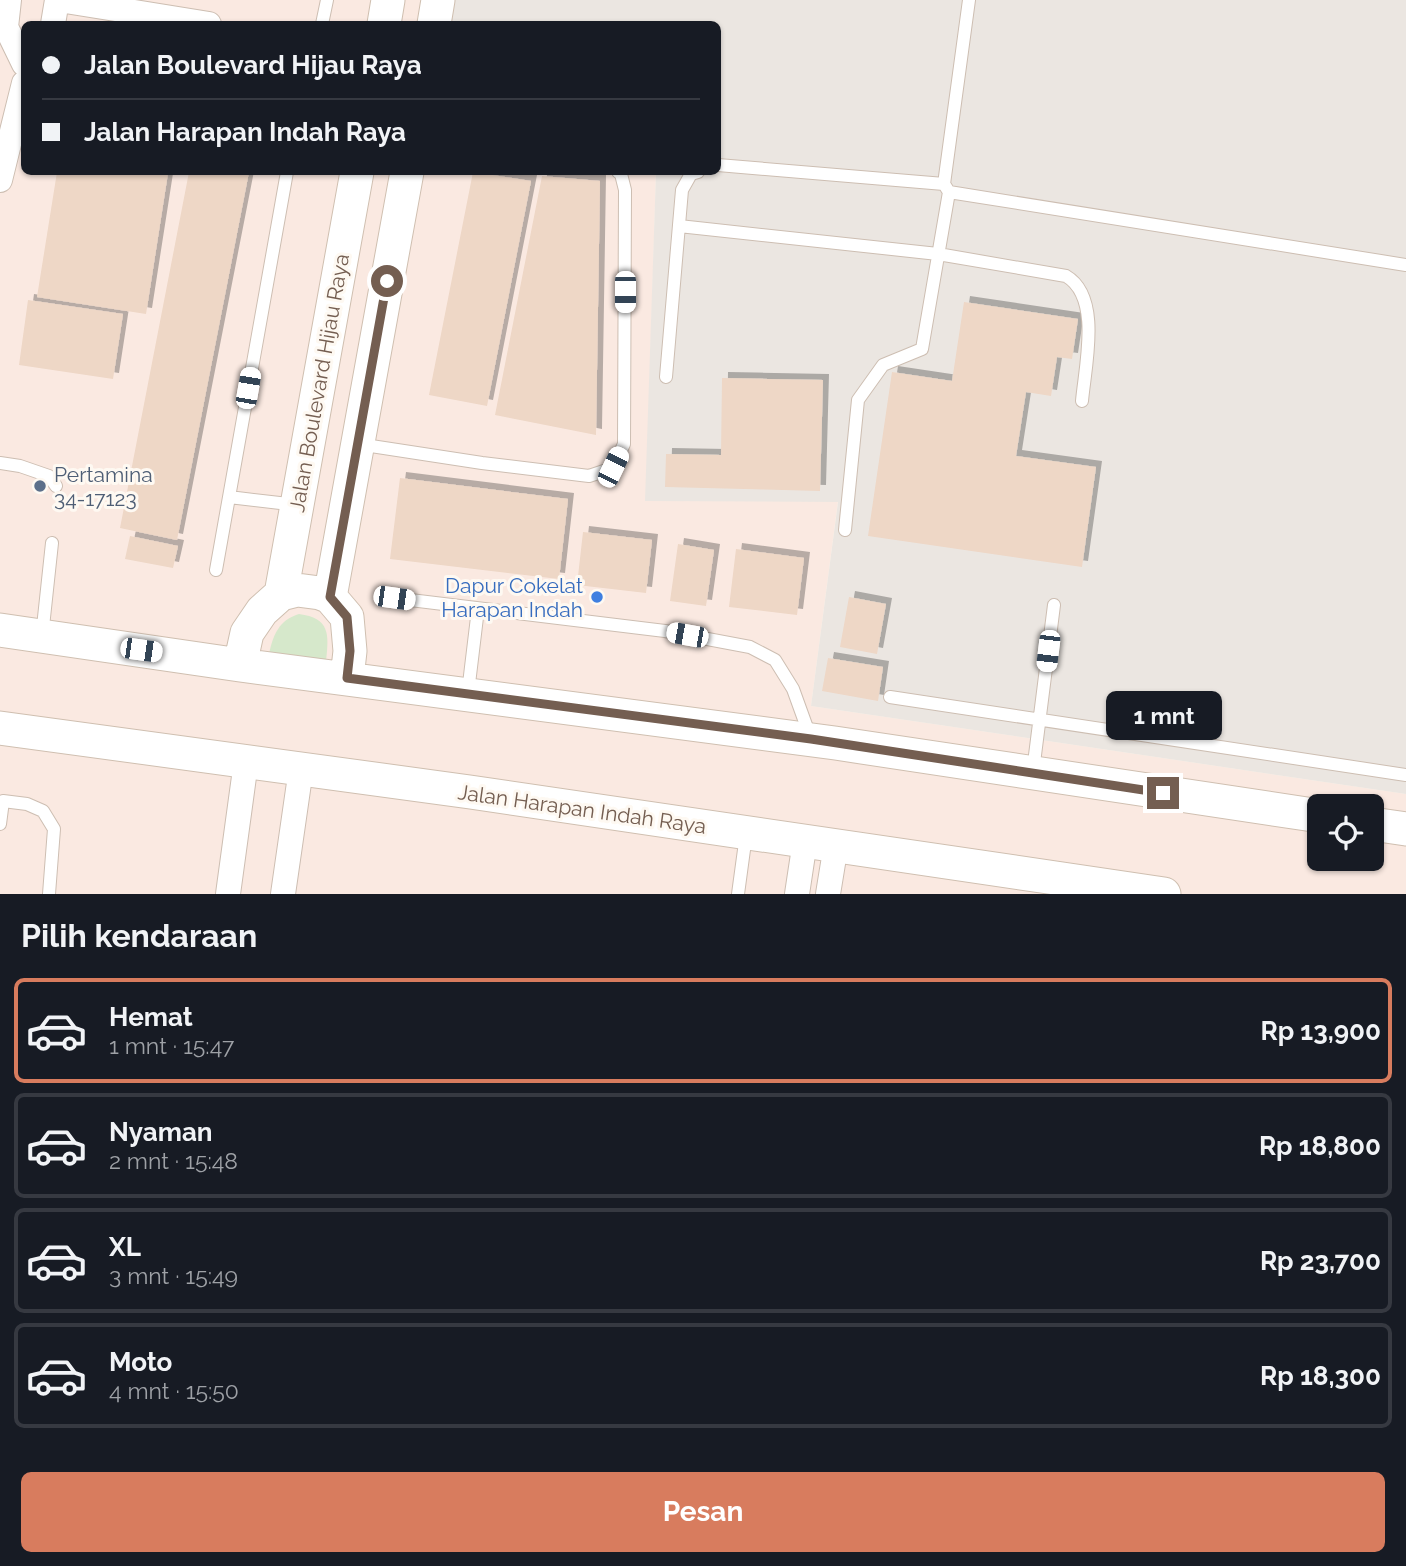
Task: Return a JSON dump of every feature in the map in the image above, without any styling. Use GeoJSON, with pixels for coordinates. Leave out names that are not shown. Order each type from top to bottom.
{"type":"FeatureCollection","features":[{"type":"Feature","properties":{"kind":"street"},"geometry":{"type":"LineString","coordinates":[[9,0],[10,28],[21,56]]}},
{"type":"Feature","properties":{"kind":"street"},"geometry":{"type":"LineString","coordinates":[[54,21],[58,0],[190,21]]}},
{"type":"Feature","properties":{"kind":"street"},"geometry":{"type":"LineString","coordinates":[[384,21],[388,0]]}},
{"type":"Feature","properties":{"kind":"street"},"geometry":{"type":"LineString","coordinates":[[434,21],[438,0]]}},
{"type":"Feature","properties":{"kind":"street"},"geometry":{"type":"LineString","coordinates":[[0,180],[21,95]]}},
{"type":"Feature","properties":{"kind":"street","name":"Jalan Boulevard Hijau Raya"},"geometry":{"type":"LineString","coordinates":[[281,593],[356,175]]}},
{"type":"Feature","properties":{"kind":"street"},"geometry":{"type":"LineString","coordinates":[[330,597],[406,175]]}},
{"type":"Feature","properties":{"kind":"street"},"geometry":{"type":"LineString","coordinates":[[240,665],[247,633],[261,611],[281,593],[297,590],[330,597],[347,617],[350,651],[347,678]]}},
{"type":"Feature","properties":{"kind":"street"},"geometry":{"type":"LineString","coordinates":[[0,630],[240,665],[811,739],[1307,814]]}},
{"type":"Feature","properties":{"kind":"street","name":"Jalan Harapan Indah Raya"},"geometry":{"type":"LineString","coordinates":[[0,727],[747,832],[1164,894]]}},
{"type":"Feature","properties":{"kind":"street"},"geometry":{"type":"LineString","coordinates":[[228,894],[246,762]]}},
{"type":"Feature","properties":{"kind":"street"},"geometry":{"type":"LineString","coordinates":[[284,894],[301,769]]}},
{"type":"Feature","properties":{"kind":"street"},"geometry":{"type":"LineString","coordinates":[[1384,826],[1406,830]]}},
{"type":"Feature","properties":{"kind":"street"},"geometry":{"type":"LineString","coordinates":[[797,894],[821,843]]}},
{"type":"Feature","properties":{"kind":"street"},"geometry":{"type":"LineString","coordinates":[[821,843],[828,894]]}},
{"type":"Feature","properties":{"kind":"lane"},"geometry":{"type":"LineString","coordinates":[[323,21],[327,0]]}},
{"type":"Feature","properties":{"kind":"lane"},"geometry":{"type":"LineString","coordinates":[[845,530],[858,400],[883,365],[922,349],[938,254],[969,0]]}},
{"type":"Feature","properties":{"kind":"lane"},"geometry":{"type":"LineString","coordinates":[[721,165],[946,188],[1406,265]]}},
{"type":"Feature","properties":{"kind":"lane"},"geometry":{"type":"LineString","coordinates":[[216,570],[287,175]]}},
{"type":"Feature","properties":{"kind":"lane"},"geometry":{"type":"LineString","coordinates":[[357,444],[589,476],[613,467],[624,444],[625,190],[621,175]]}},
{"type":"Feature","properties":{"kind":"lane"},"geometry":{"type":"LineString","coordinates":[[666,377],[682,190],[690,175]]}},
{"type":"Feature","properties":{"kind":"lane"},"geometry":{"type":"LineString","coordinates":[[679,226],[938,254],[1066,276],[1074,281],[1085,300],[1089,324],[1082,401]]}},
{"type":"Feature","properties":{"kind":"lane"},"geometry":{"type":"LineString","coordinates":[[0,463],[20,466],[49,476],[56,486]]}},
{"type":"Feature","properties":{"kind":"lane"},"geometry":{"type":"LineString","coordinates":[[229,497],[297,506]]}},
{"type":"Feature","properties":{"kind":"lane"},"geometry":{"type":"LineString","coordinates":[[42,636],[52,542]]}},
{"type":"Feature","properties":{"kind":"lane"},"geometry":{"type":"LineString","coordinates":[[394,598],[666,631],[751,647],[775,660],[793,689],[811,739]]}},
{"type":"Feature","properties":{"kind":"lane"},"geometry":{"type":"LineString","coordinates":[[1033,773],[1054,605]]}},
{"type":"Feature","properties":{"kind":"lane"},"geometry":{"type":"LineString","coordinates":[[468,693],[478,609]]}},
{"type":"Feature","properties":{"kind":"lane"},"geometry":{"type":"LineString","coordinates":[[890,697],[1406,775]]}},
{"type":"Feature","properties":{"kind":"lane"},"geometry":{"type":"LineString","coordinates":[[0,824],[2,800],[27,804],[43,811],[54,829],[49,894]]}},
{"type":"Feature","properties":{"kind":"lane"},"geometry":{"type":"LineString","coordinates":[[738,894],[747,832]]}},
{"type":"Feature","properties":{"kind":"shaded area"},"geometry":{"type":"Polygon","coordinates":[[[0,0],[454,0],[450,21],[21,21],[21,175],[656,175],[646,501],[838,501],[811,706],[1406,794],[1406,894],[0,894],[0,0]]]}},
{"type":"Feature","properties":{"kind":"shaded area"},"geometry":{"type":"Polygon","coordinates":[[[454,0],[1406,0],[1406,794],[811,706],[838,502],[645,501],[656,175],[721,175],[721,21],[450,21],[454,0]]]}},
{"type":"Feature","properties":{"kind":"green space"},"geometry":{"type":"Polygon","coordinates":[[[299,614],[317,619],[325,629],[326,661],[269,654],[278,629],[286,620],[299,614]]]}},
{"type":"Feature","properties":{"kind":"building"},"geometry":{"type":"Polygon","coordinates":[[[57,175],[168,175],[146,314],[37,297],[57,175]]]}},
{"type":"Feature","properties":{"kind":"building"},"geometry":{"type":"Polygon","coordinates":[[[188,175],[248,175],[177,540],[120,528],[188,175]]]}},
{"type":"Feature","properties":{"kind":"building"},"geometry":{"type":"Polygon","coordinates":[[[472,175],[531,181],[487,406],[429,395],[472,175]]]}},
{"type":"Feature","properties":{"kind":"building"},"geometry":{"type":"Polygon","coordinates":[[[542,176],[600,181],[596,435],[495,415],[542,176]]]}},
{"type":"Feature","properties":{"kind":"building"},"geometry":{"type":"Polygon","coordinates":[[[28,300],[123,314],[113,379],[19,365],[28,300]]]}},
{"type":"Feature","properties":{"kind":"building"},"geometry":{"type":"Polygon","coordinates":[[[964,302],[1078,319],[1072,359],[1057,357],[1051,396],[1026,392],[1016,456],[1096,467],[1082,567],[868,536],[892,372],[952,381],[964,302]]]}},
{"type":"Feature","properties":{"kind":"building"},"geometry":{"type":"Polygon","coordinates":[[[722,378],[823,380],[820,491],[665,487],[666,454],[721,455],[722,378]]]}},
{"type":"Feature","properties":{"kind":"building"},"geometry":{"type":"Polygon","coordinates":[[[400,478],[568,499],[559,579],[390,559],[400,478]]]}},
{"type":"Feature","properties":{"kind":"building"},"geometry":{"type":"Polygon","coordinates":[[[583,532],[652,540],[646,593],[577,585],[583,532]]]}},
{"type":"Feature","properties":{"kind":"building"},"geometry":{"type":"Polygon","coordinates":[[[130,536],[178,546],[173,568],[125,559],[130,536]]]}},
{"type":"Feature","properties":{"kind":"building"},"geometry":{"type":"Polygon","coordinates":[[[678,544],[714,550],[706,606],[670,601],[678,544]]]}},
{"type":"Feature","properties":{"kind":"building"},"geometry":{"type":"Polygon","coordinates":[[[736,549],[804,558],[797,615],[729,607],[736,549]]]}},
{"type":"Feature","properties":{"kind":"building"},"geometry":{"type":"Polygon","coordinates":[[[849,597],[886,604],[877,654],[840,647],[849,597]]]}},
{"type":"Feature","properties":{"kind":"building"},"geometry":{"type":"Polygon","coordinates":[[[828,658],[883,667],[878,701],[822,691],[828,658]]]}},
{"type":"Feature","properties":{"kind":"place","name":"Pertamina 34-17123"},"geometry":{"type":"Point","coordinates":[40,486]}},
{"type":"Feature","properties":{"kind":"place","name":"Dapur Cokelat Harapan Indah"},"geometry":{"type":"Point","coordinates":[597,597]}},
{"type":"Feature","properties":{"kind":"route"},"geometry":{"type":"LineString","coordinates":[[387,281],[330,597],[347,617],[350,651],[347,678],[811,739],[1163,793]]}}]}
